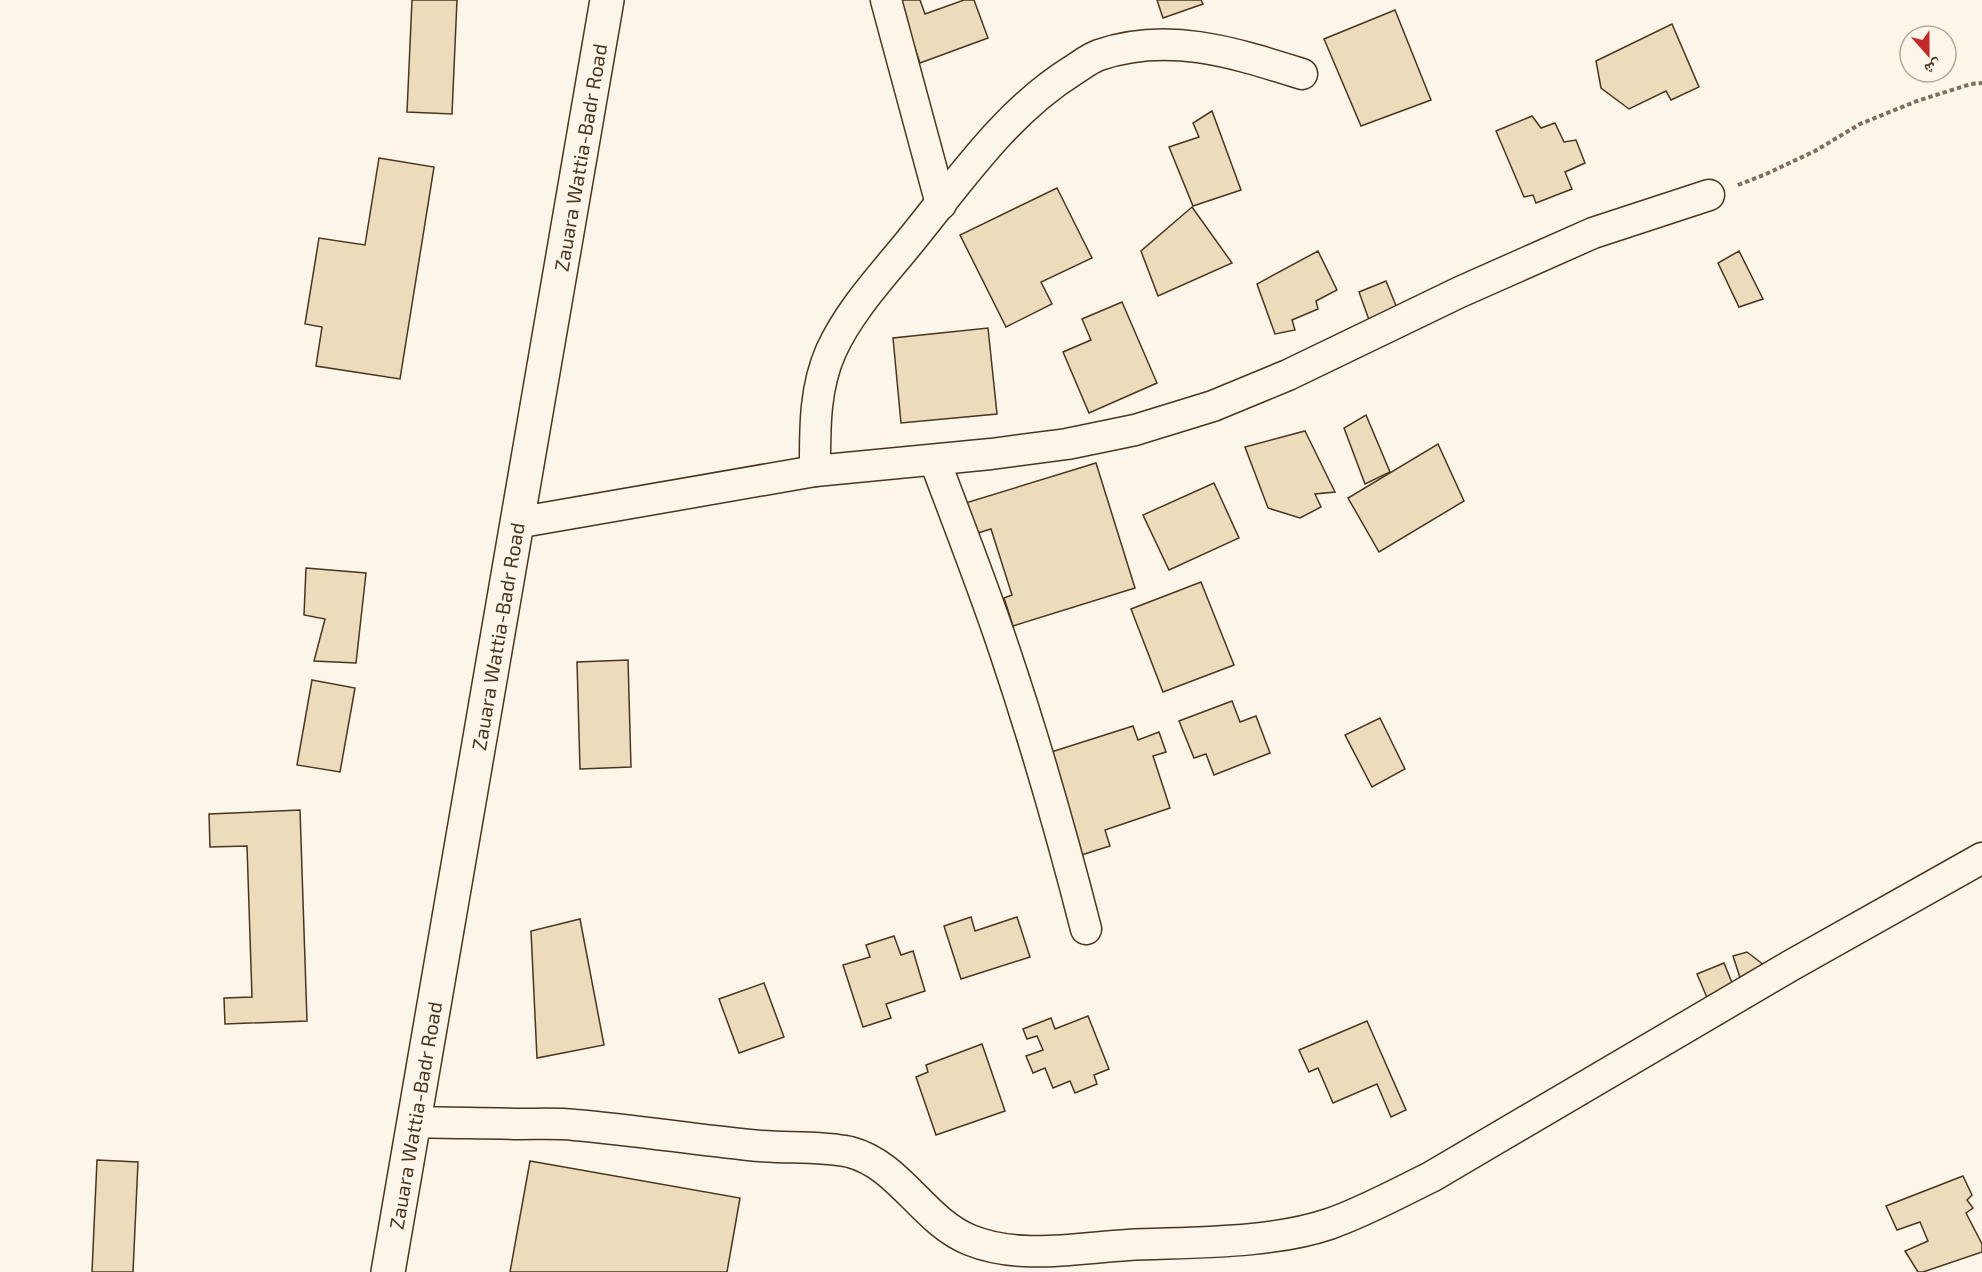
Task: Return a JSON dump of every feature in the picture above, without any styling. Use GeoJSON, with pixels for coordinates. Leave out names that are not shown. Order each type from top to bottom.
{"type":"FeatureCollection","features":[{"type":"Feature","properties":{"kind":"highway","name":"Zauara Wattia-Badr Road"},"geometry":{"type":"LineString","coordinates":[[388,1272],[607,0]]}},
{"type":"Feature","properties":{"kind":"street"},"geometry":{"type":"LineString","coordinates":[[886,0],[941,204]]}},
{"type":"Feature","properties":{"kind":"street"},"geometry":{"type":"LineString","coordinates":[[815,471],[815,419],[820,387],[831,352],[852,314],[1015,116],[1050,85],[1097,56],[1138,45],[1185,44],[1238,54],[1302,74]]}},
{"type":"Feature","properties":{"kind":"street"},"geometry":{"type":"LineString","coordinates":[[516,523],[815,471],[935,460],[1066,444],[1135,430],[1213,406],[1288,375],[1460,292],[1593,233],[1709,195]]}},
{"type":"Feature","properties":{"kind":"street"},"geometry":{"type":"LineString","coordinates":[[935,460],[1004,648],[1027,719],[1049,790],[1086,929]]}},
{"type":"Feature","properties":{"kind":"street"},"geometry":{"type":"LineString","coordinates":[[415,1122],[573,1124],[770,1147],[828,1149],[852,1153],[871,1160],[944,1223],[967,1239],[1028,1261],[1284,1234],[1328,1225],[1441,1172],[1781,972],[1982,858]]}},
{"type":"Feature","properties":{"kind":"path"},"geometry":{"type":"LineString","coordinates":[[1709,195],[1766,174],[1815,150],[1860,124],[1917,101],[1971,84],[1982,83]]}},
{"type":"Feature","properties":{"kind":"building"},"geometry":{"type":"Polygon","coordinates":[[[412,0],[457,0],[452,114],[407,112],[412,0]]]}},
{"type":"Feature","properties":{"kind":"building"},"geometry":{"type":"Polygon","coordinates":[[[898,0],[920,0],[925,14],[964,0],[974,0],[988,38],[920,63],[898,0]]]}},
{"type":"Feature","properties":{"kind":"building"},"geometry":{"type":"Polygon","coordinates":[[[1157,0],[1201,0],[1203,4],[1163,18],[1157,0]]]}},
{"type":"Feature","properties":{"kind":"building"},"geometry":{"type":"Polygon","coordinates":[[[1395,10],[1431,100],[1361,126],[1324,39],[1395,10]]]}},
{"type":"Feature","properties":{"kind":"building"},"geometry":{"type":"Polygon","coordinates":[[[1672,24],[1699,87],[1671,100],[1666,91],[1629,109],[1601,88],[1596,61],[1672,24]]]}},
{"type":"Feature","properties":{"kind":"building"},"geometry":{"type":"Polygon","coordinates":[[[1212,111],[1241,190],[1193,206],[1169,147],[1199,137],[1193,123],[1212,111]]]}},
{"type":"Feature","properties":{"kind":"building"},"geometry":{"type":"Polygon","coordinates":[[[1532,116],[1541,128],[1555,123],[1564,142],[1576,140],[1585,163],[1565,172],[1572,189],[1536,203],[1533,195],[1524,197],[1496,131],[1532,116]]]}},
{"type":"Feature","properties":{"kind":"building"},"geometry":{"type":"Polygon","coordinates":[[[379,158],[434,167],[400,379],[316,366],[322,327],[305,324],[319,238],[365,245],[379,158]]]}},
{"type":"Feature","properties":{"kind":"building"},"geometry":{"type":"Polygon","coordinates":[[[1057,188],[1092,258],[1041,282],[1052,304],[1006,327],[960,235],[1057,188]]]}},
{"type":"Feature","properties":{"kind":"building"},"geometry":{"type":"Polygon","coordinates":[[[1192,207],[1232,263],[1158,296],[1141,251],[1192,207]]]}},
{"type":"Feature","properties":{"kind":"building"},"geometry":{"type":"Polygon","coordinates":[[[1318,251],[1337,290],[1316,301],[1318,309],[1292,320],[1295,330],[1275,334],[1257,284],[1318,251]]]}},
{"type":"Feature","properties":{"kind":"building"},"geometry":{"type":"Polygon","coordinates":[[[1739,251],[1763,299],[1739,307],[1718,263],[1739,251]]]}},
{"type":"Feature","properties":{"kind":"building"},"geometry":{"type":"Polygon","coordinates":[[[1386,281],[1401,318],[1373,331],[1359,292],[1386,281]]]}},
{"type":"Feature","properties":{"kind":"building"},"geometry":{"type":"Polygon","coordinates":[[[1122,302],[1157,383],[1089,413],[1063,352],[1091,340],[1082,319],[1122,302]]]}},
{"type":"Feature","properties":{"kind":"building"},"geometry":{"type":"Polygon","coordinates":[[[988,328],[997,414],[901,423],[893,338],[988,328]]]}},
{"type":"Feature","properties":{"kind":"building"},"geometry":{"type":"Polygon","coordinates":[[[1366,415],[1390,472],[1365,484],[1344,428],[1366,415]]]}},
{"type":"Feature","properties":{"kind":"building"},"geometry":{"type":"Polygon","coordinates":[[[1305,431],[1335,492],[1315,494],[1321,507],[1300,518],[1268,508],[1245,447],[1305,431]]]}},
{"type":"Feature","properties":{"kind":"building"},"geometry":{"type":"Polygon","coordinates":[[[1438,444],[1464,501],[1379,552],[1348,498],[1438,444]]]}},
{"type":"Feature","properties":{"kind":"building"},"geometry":{"type":"Polygon","coordinates":[[[1096,463],[1135,588],[1013,626],[1004,598],[1012,595],[991,529],[968,536],[959,505],[1096,463]]]}},
{"type":"Feature","properties":{"kind":"building"},"geometry":{"type":"Polygon","coordinates":[[[1214,483],[1239,538],[1169,570],[1143,515],[1214,483]]]}},
{"type":"Feature","properties":{"kind":"building"},"geometry":{"type":"Polygon","coordinates":[[[306,568],[366,573],[356,663],[314,661],[325,619],[304,615],[306,568]]]}},
{"type":"Feature","properties":{"kind":"building"},"geometry":{"type":"Polygon","coordinates":[[[1201,582],[1234,665],[1163,692],[1131,609],[1201,582]]]}},
{"type":"Feature","properties":{"kind":"building"},"geometry":{"type":"Polygon","coordinates":[[[628,660],[631,767],[580,769],[577,662],[628,660]]]}},
{"type":"Feature","properties":{"kind":"building"},"geometry":{"type":"Polygon","coordinates":[[[312,680],[355,688],[340,772],[297,765],[312,680]]]}},
{"type":"Feature","properties":{"kind":"building"},"geometry":{"type":"Polygon","coordinates":[[[1232,701],[1240,722],[1256,716],[1270,753],[1214,775],[1206,754],[1194,758],[1179,721],[1232,701]]]}},
{"type":"Feature","properties":{"kind":"building"},"geometry":{"type":"Polygon","coordinates":[[[1380,718],[1405,769],[1372,787],[1345,735],[1380,718]]]}},
{"type":"Feature","properties":{"kind":"building"},"geometry":{"type":"Polygon","coordinates":[[[1133,726],[1138,740],[1159,732],[1166,752],[1153,756],[1170,808],[1105,830],[1110,846],[1078,856],[1045,754],[1133,726]]]}},
{"type":"Feature","properties":{"kind":"building"},"geometry":{"type":"Polygon","coordinates":[[[300,810],[307,1021],[225,1024],[224,998],[252,997],[247,846],[210,847],[209,814],[300,810]]]}},
{"type":"Feature","properties":{"kind":"building"},"geometry":{"type":"Polygon","coordinates":[[[971,917],[975,931],[1017,917],[1030,957],[961,979],[944,926],[971,917]]]}},
{"type":"Feature","properties":{"kind":"building"},"geometry":{"type":"Polygon","coordinates":[[[580,919],[604,1045],[537,1058],[531,931],[580,919]]]}},
{"type":"Feature","properties":{"kind":"building"},"geometry":{"type":"Polygon","coordinates":[[[894,936],[901,955],[913,951],[925,991],[886,1004],[891,1018],[863,1027],[843,965],[870,957],[866,945],[894,936]]]}},
{"type":"Feature","properties":{"kind":"building"},"geometry":{"type":"Polygon","coordinates":[[[1747,952],[1773,972],[1744,990],[1733,956],[1747,952]]]}},
{"type":"Feature","properties":{"kind":"building"},"geometry":{"type":"Polygon","coordinates":[[[1724,963],[1737,995],[1711,1007],[1697,974],[1724,963]]]}},
{"type":"Feature","properties":{"kind":"building"},"geometry":{"type":"Polygon","coordinates":[[[764,983],[784,1037],[739,1053],[719,999],[764,983]]]}},
{"type":"Feature","properties":{"kind":"building"},"geometry":{"type":"Polygon","coordinates":[[[1088,1016],[1109,1069],[1094,1075],[1097,1084],[1075,1093],[1070,1081],[1053,1088],[1045,1068],[1033,1073],[1026,1056],[1043,1050],[1037,1036],[1027,1039],[1023,1029],[1051,1018],[1055,1029],[1088,1016]]]}},
{"type":"Feature","properties":{"kind":"building"},"geometry":{"type":"Polygon","coordinates":[[[1367,1021],[1406,1110],[1391,1117],[1377,1084],[1333,1103],[1318,1068],[1309,1072],[1299,1050],[1367,1021]]]}},
{"type":"Feature","properties":{"kind":"building"},"geometry":{"type":"Polygon","coordinates":[[[982,1044],[1005,1111],[936,1135],[916,1077],[928,1072],[926,1065],[982,1044]]]}},
{"type":"Feature","properties":{"kind":"building"},"geometry":{"type":"Polygon","coordinates":[[[97,1160],[138,1162],[133,1272],[92,1272],[97,1160]]]}},
{"type":"Feature","properties":{"kind":"building"},"geometry":{"type":"Polygon","coordinates":[[[530,1161],[740,1198],[727,1272],[510,1272],[530,1161]]]}},
{"type":"Feature","properties":{"kind":"building"},"geometry":{"type":"Polygon","coordinates":[[[1963,1176],[1972,1195],[1967,1200],[1973,1208],[1966,1213],[1982,1244],[1982,1252],[1918,1272],[1905,1251],[1928,1241],[1920,1222],[1897,1230],[1886,1206],[1963,1176]]]}}]}
